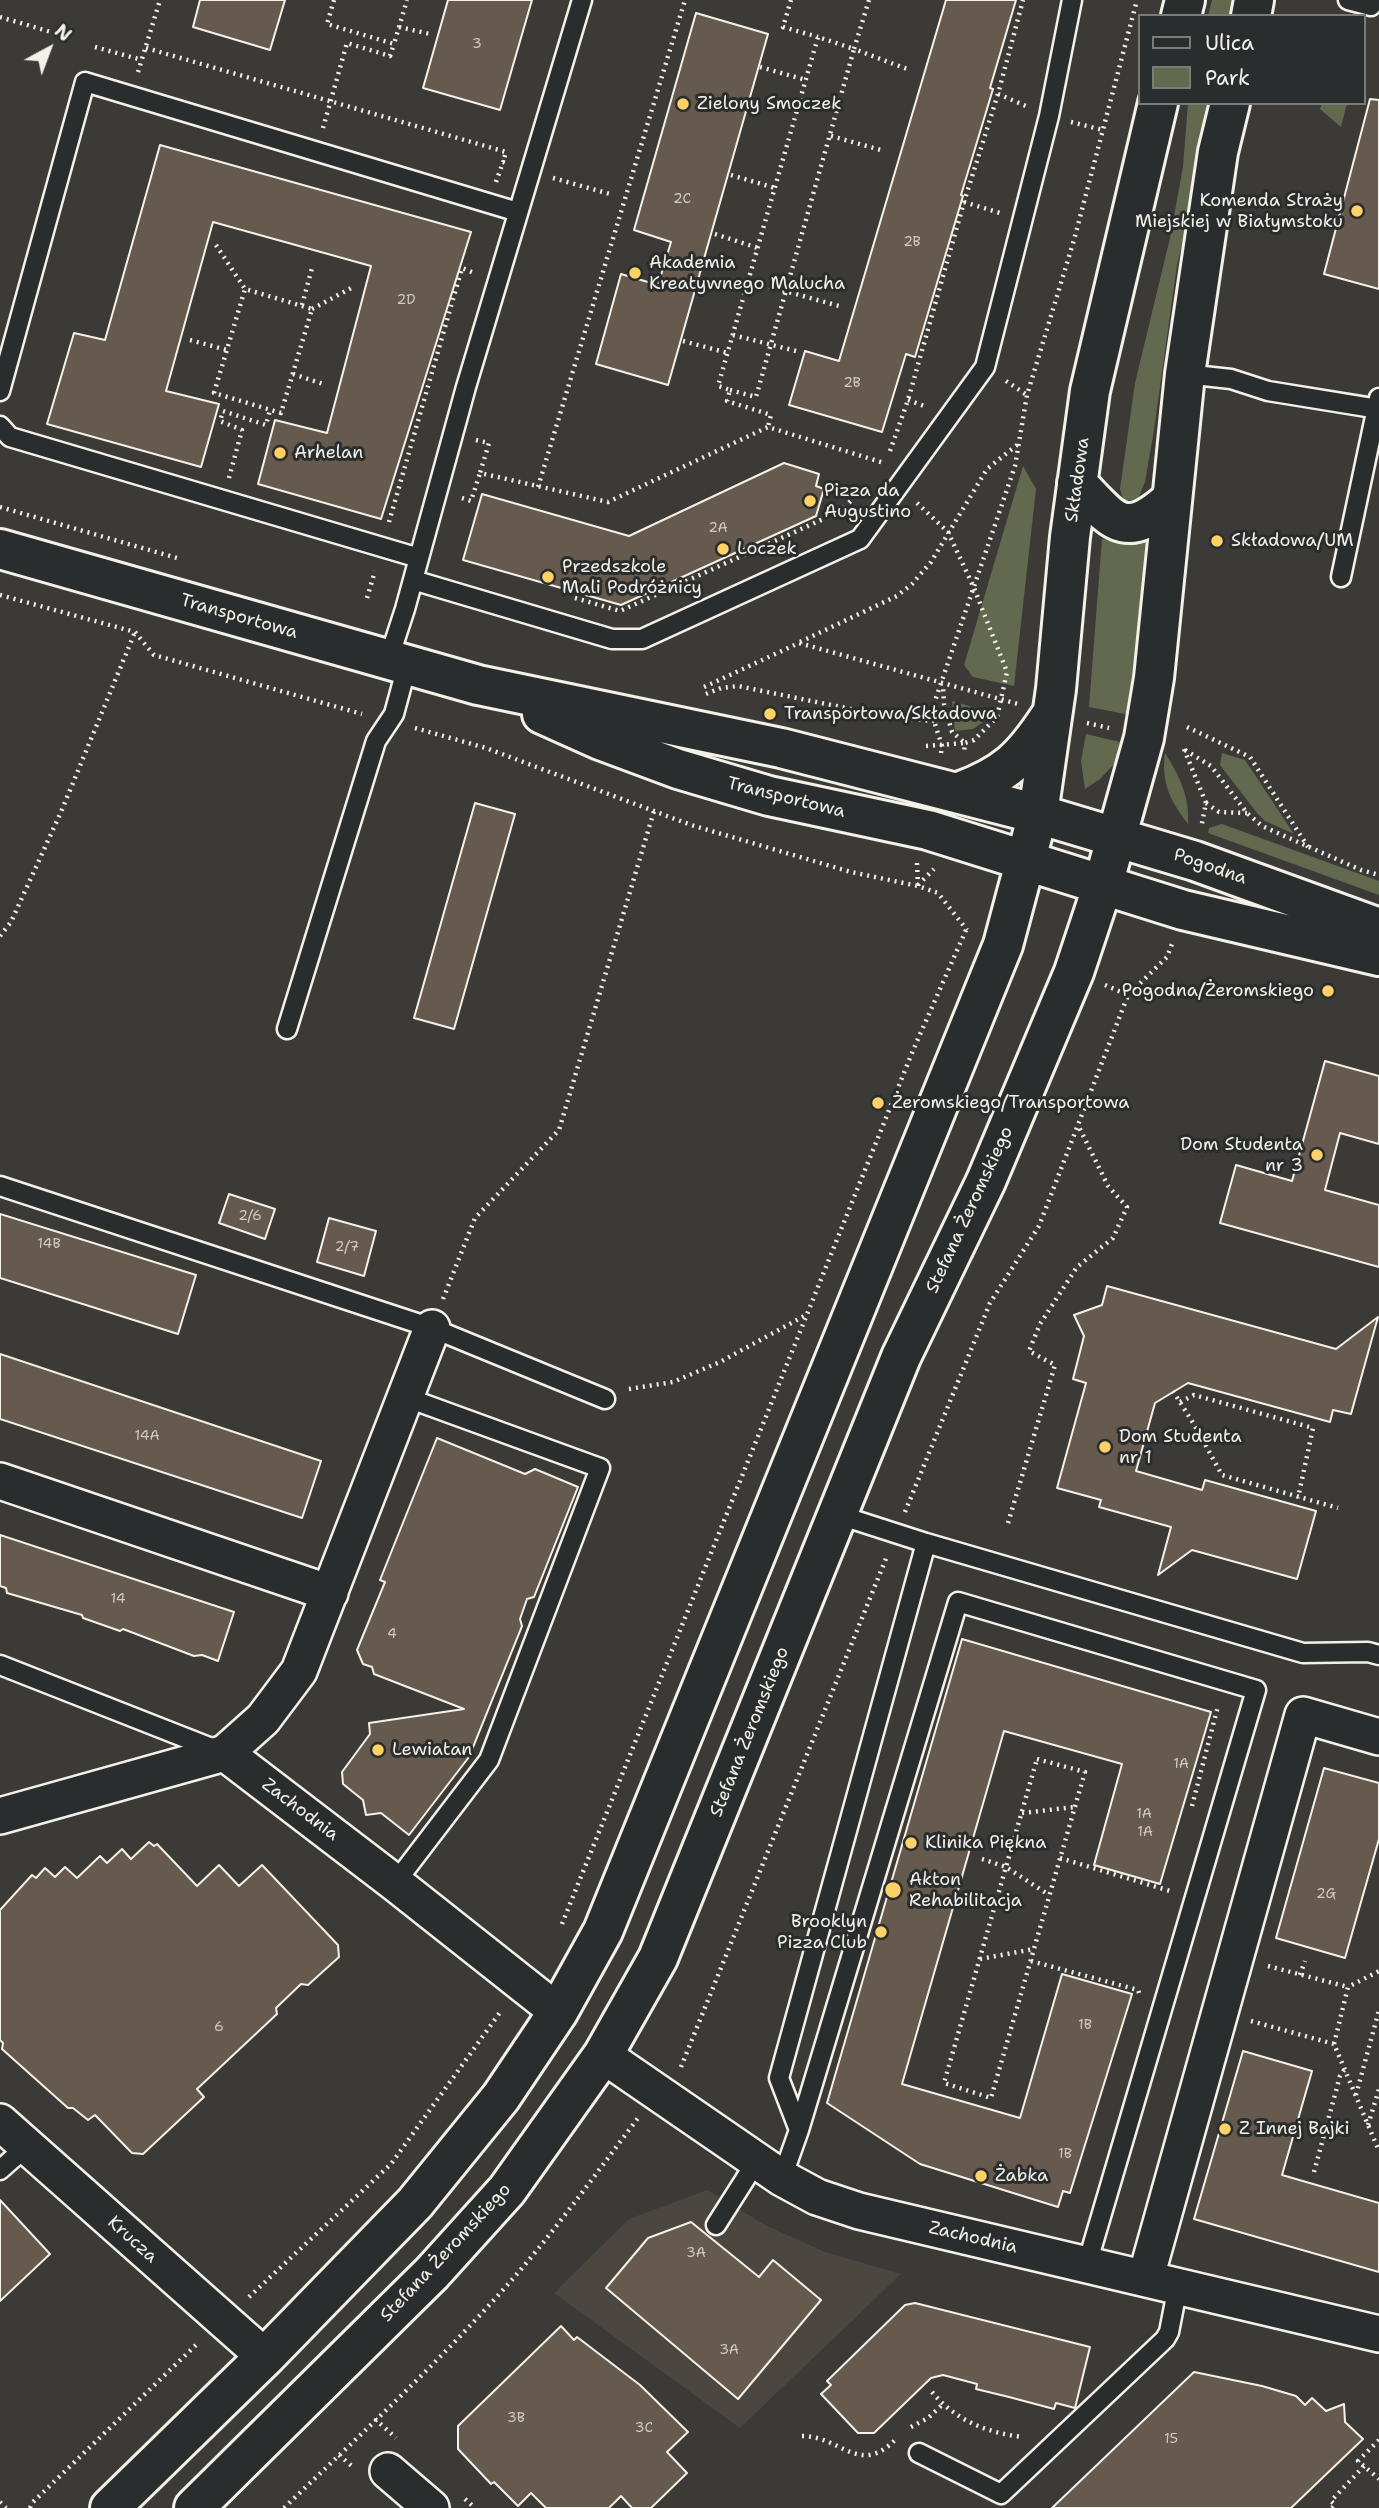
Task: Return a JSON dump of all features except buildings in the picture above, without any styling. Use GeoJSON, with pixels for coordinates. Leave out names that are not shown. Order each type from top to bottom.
{"type":"FeatureCollection","features":[{"type":"Feature","properties":{"kind":"main road","name":"Składowa"},"geometry":{"type":"LineString","coordinates":[[1027,861],[1038,814],[1052,713],[1077,483],[1090,391],[1158,105]]}},
{"type":"Feature","properties":{"kind":"main road"},"geometry":{"type":"LineString","coordinates":[[1118,837],[1144,737],[1154,678],[1185,374],[1218,152],[1230,105]]}},
{"type":"Feature","properties":{"kind":"main road"},"geometry":{"type":"LineString","coordinates":[[1077,483],[1104,512],[1126,523],[1151,518],[1171,500]]}},
{"type":"Feature","properties":{"kind":"main road","name":"Transportowa"},"geometry":{"type":"LineString","coordinates":[[0,549],[478,685],[781,748],[1038,814]]}},
{"type":"Feature","properties":{"kind":"main road","name":"Transportowa"},"geometry":{"type":"LineString","coordinates":[[478,685],[600,740],[678,769],[769,796],[948,836],[1103,885]]}},
{"type":"Feature","properties":{"kind":"main road"},"geometry":{"type":"LineString","coordinates":[[959,792],[986,782],[1011,766],[1032,744],[1052,713]]}},
{"type":"Feature","properties":{"kind":"main road","name":"Pogodna"},"geometry":{"type":"LineString","coordinates":[[1038,814],[1195,861],[1379,928]]}},
{"type":"Feature","properties":{"kind":"main road"},"geometry":{"type":"LineString","coordinates":[[948,836],[973,854],[993,881],[1003,912],[1003,945]]}},
{"type":"Feature","properties":{"kind":"main road","name":"Stefana Żeromskiego"},"geometry":{"type":"LineString","coordinates":[[194,2508],[461,2242],[507,2190],[603,2055],[658,1958],[901,1357],[986,1181],[1074,972],[1118,837]]}},
{"type":"Feature","properties":{"kind":"main road"},"geometry":{"type":"LineString","coordinates":[[110,2508],[265,2357],[415,2203],[501,2097],[558,2012],[608,1918],[1003,945],[1027,861]]}},
{"type":"Feature","properties":{"kind":"main road"},"geometry":{"type":"LineString","coordinates":[[1103,885],[1183,910],[1379,956]]}},
{"type":"Feature","properties":{"kind":"main road"},"geometry":{"type":"LineString","coordinates":[[583,1967],[582,2015],[603,2055]]}},
{"type":"Feature","properties":{"kind":"street"},"geometry":{"type":"LineString","coordinates":[[0,1816],[225,1753],[263,1719],[299,1671],[432,1328]]}},
{"type":"Feature","properties":{"kind":"street"},"geometry":{"type":"LineString","coordinates":[[0,1481],[330,1593]]}},
{"type":"Feature","properties":{"kind":"street"},"geometry":{"type":"LineString","coordinates":[[1162,2282],[1220,2013],[1303,1715],[1379,1737]]}},
{"type":"Feature","properties":{"kind":"street","name":"Zachodnia"},"geometry":{"type":"LineString","coordinates":[[225,1753],[558,2012]]}},
{"type":"Feature","properties":{"kind":"street","name":"Zachodnia"},"geometry":{"type":"LineString","coordinates":[[603,2055],[769,2170],[817,2197],[859,2211],[1379,2334]]}},
{"type":"Feature","properties":{"kind":"street","name":"Krucza"},"geometry":{"type":"LineString","coordinates":[[0,2122],[265,2357]]}},
{"type":"Feature","properties":{"kind":"street"},"geometry":{"type":"LineString","coordinates":[[388,2471],[431,2508]]}},
{"type":"Feature","properties":{"kind":"lane"},"geometry":{"type":"LineString","coordinates":[[287,1029],[376,741],[394,714],[398,663],[413,580],[466,387],[582,0]]}},
{"type":"Feature","properties":{"kind":"lane"},"geometry":{"type":"LineString","coordinates":[[413,580],[612,639],[642,639],[860,539],[985,367],[1049,116],[1073,0]]}},
{"type":"Feature","properties":{"kind":"lane"},"geometry":{"type":"LineString","coordinates":[[1348,0],[1371,6],[1372,0]]}},
{"type":"Feature","properties":{"kind":"lane"},"geometry":{"type":"LineString","coordinates":[[0,390],[85,82],[518,212]]}},
{"type":"Feature","properties":{"kind":"lane"},"geometry":{"type":"LineString","coordinates":[[1185,374],[1231,379],[1268,391],[1378,405],[1341,578]]}},
{"type":"Feature","properties":{"kind":"lane"},"geometry":{"type":"LineString","coordinates":[[0,426],[10,437],[419,558]]}},
{"type":"Feature","properties":{"kind":"lane"},"geometry":{"type":"LineString","coordinates":[[0,1186],[432,1328],[599,1396]]}},
{"type":"Feature","properties":{"kind":"lane"},"geometry":{"type":"LineString","coordinates":[[395,1883],[489,1760],[600,1468],[405,1397]]}},
{"type":"Feature","properties":{"kind":"lane"},"geometry":{"type":"LineString","coordinates":[[839,1515],[1303,1653],[1368,1652],[1379,1655]]}},
{"type":"Feature","properties":{"kind":"lane"},"geometry":{"type":"LineString","coordinates":[[799,2130],[779,2078],[926,1543]]}},
{"type":"Feature","properties":{"kind":"lane"},"geometry":{"type":"LineString","coordinates":[[716,2225],[769,2170],[799,2130],[958,1602],[1256,1690],[1087,2264]]}},
{"type":"Feature","properties":{"kind":"lane"},"geometry":{"type":"LineString","coordinates":[[0,1665],[225,1753]]}},
{"type":"Feature","properties":{"kind":"lane"},"geometry":{"type":"LineString","coordinates":[[0,2170],[27,2146]]}},
{"type":"Feature","properties":{"kind":"lane"},"geometry":{"type":"LineString","coordinates":[[919,2453],[1001,2494],[1165,2339],[1169,2332],[1162,2282]]}},
{"type":"Feature","properties":{"kind":"path"},"geometry":{"type":"LineString","coordinates":[[131,96],[160,0]]}},
{"type":"Feature","properties":{"kind":"path"},"geometry":{"type":"LineString","coordinates":[[334,0],[327,24],[394,44]]}},
{"type":"Feature","properties":{"kind":"path"},"geometry":{"type":"LineString","coordinates":[[317,151],[347,43],[390,56],[407,0]]}},
{"type":"Feature","properties":{"kind":"path"},"geometry":{"type":"LineString","coordinates":[[538,486],[685,0]]}},
{"type":"Feature","properties":{"kind":"path"},"geometry":{"type":"LineString","coordinates":[[791,0],[783,27],[855,49],[907,69]]}},
{"type":"Feature","properties":{"kind":"path"},"geometry":{"type":"LineString","coordinates":[[818,37],[718,386],[756,397],[869,0]]}},
{"type":"Feature","properties":{"kind":"path"},"geometry":{"type":"LineString","coordinates":[[876,473],[885,464],[908,400],[1023,0]]}},
{"type":"Feature","properties":{"kind":"path"},"geometry":{"type":"LineString","coordinates":[[919,747],[965,743],[952,732],[944,704],[943,682],[1015,466],[1027,395],[1074,240],[1137,0]]}},
{"type":"Feature","properties":{"kind":"path"},"geometry":{"type":"LineString","coordinates":[[0,17],[68,37]]}},
{"type":"Feature","properties":{"kind":"path"},"geometry":{"type":"LineString","coordinates":[[399,27],[430,34]]}},
{"type":"Feature","properties":{"kind":"path"},"geometry":{"type":"LineString","coordinates":[[95,47],[142,60]]}},
{"type":"Feature","properties":{"kind":"path"},"geometry":{"type":"LineString","coordinates":[[146,48],[506,152],[503,162]]}},
{"type":"Feature","properties":{"kind":"path"},"geometry":{"type":"LineString","coordinates":[[760,67],[806,80]]}},
{"type":"Feature","properties":{"kind":"path"},"geometry":{"type":"LineString","coordinates":[[831,136],[881,150]]}},
{"type":"Feature","properties":{"kind":"path"},"geometry":{"type":"LineString","coordinates":[[731,175],[775,188]]}},
{"type":"Feature","properties":{"kind":"path"},"geometry":{"type":"LineString","coordinates":[[964,202],[1023,219]]}},
{"type":"Feature","properties":{"kind":"path"},"geometry":{"type":"LineString","coordinates":[[715,234],[758,248]]}},
{"type":"Feature","properties":{"kind":"path"},"geometry":{"type":"LineString","coordinates":[[216,244],[245,289],[312,309],[355,286]]}},
{"type":"Feature","properties":{"kind":"path"},"geometry":{"type":"LineString","coordinates":[[302,306],[312,268]]}},
{"type":"Feature","properties":{"kind":"path"},"geometry":{"type":"LineString","coordinates":[[749,281],[839,306]]}},
{"type":"Feature","properties":{"kind":"path"},"geometry":{"type":"LineString","coordinates":[[245,289],[214,393],[270,410],[281,413],[312,309]]}},
{"type":"Feature","properties":{"kind":"path"},"geometry":{"type":"LineString","coordinates":[[733,335],[796,351]]}},
{"type":"Feature","properties":{"kind":"path"},"geometry":{"type":"LineString","coordinates":[[190,340],[226,350]]}},
{"type":"Feature","properties":{"kind":"path"},"geometry":{"type":"LineString","coordinates":[[683,341],[728,353]]}},
{"type":"Feature","properties":{"kind":"path"},"geometry":{"type":"LineString","coordinates":[[293,374],[323,384]]}},
{"type":"Feature","properties":{"kind":"path"},"geometry":{"type":"LineString","coordinates":[[730,390],[727,401],[771,415],[768,427]]}},
{"type":"Feature","properties":{"kind":"path"},"geometry":{"type":"LineString","coordinates":[[223,499],[242,430],[220,421],[223,411],[267,425],[270,410]]}},
{"type":"Feature","properties":{"kind":"path"},"geometry":{"type":"LineString","coordinates":[[489,443],[480,473],[608,502],[768,427],[891,466],[898,486],[948,532],[974,587],[1007,672],[1002,699]]}},
{"type":"Feature","properties":{"kind":"path"},"geometry":{"type":"LineString","coordinates":[[704,687],[897,596],[932,562],[988,469],[1018,444]]}},
{"type":"Feature","properties":{"kind":"path"},"geometry":{"type":"LineString","coordinates":[[571,597],[620,611],[841,511],[867,483]]}},
{"type":"Feature","properties":{"kind":"path"},"geometry":{"type":"LineString","coordinates":[[0,507],[187,561]]}},
{"type":"Feature","properties":{"kind":"path"},"geometry":{"type":"LineString","coordinates":[[0,595],[135,632],[154,655],[486,748],[691,825],[851,872],[918,886],[937,893],[966,930],[914,1048],[562,1926]]}},
{"type":"Feature","properties":{"kind":"path"},"geometry":{"type":"LineString","coordinates":[[0,936],[11,922],[61,812],[135,632]]}},
{"type":"Feature","properties":{"kind":"path"},"geometry":{"type":"LineString","coordinates":[[799,643],[943,682]]}},
{"type":"Feature","properties":{"kind":"path"},"geometry":{"type":"LineString","coordinates":[[698,699],[731,685],[890,717],[934,721]]}},
{"type":"Feature","properties":{"kind":"path"},"geometry":{"type":"LineString","coordinates":[[1187,727],[1250,757],[1308,847],[1379,875]]}},
{"type":"Feature","properties":{"kind":"path"},"geometry":{"type":"LineString","coordinates":[[1206,803],[1219,812],[1247,813]]}},
{"type":"Feature","properties":{"kind":"path"},"geometry":{"type":"LineString","coordinates":[[432,1328],[475,1218],[559,1130],[654,811]]}},
{"type":"Feature","properties":{"kind":"path"},"geometry":{"type":"LineString","coordinates":[[1007,1523],[1055,1365],[1030,1351],[1040,1324],[1077,1267],[1113,1238],[1127,1207],[1108,1186],[1078,1125]]}},
{"type":"Feature","properties":{"kind":"path"},"geometry":{"type":"LineString","coordinates":[[599,1396],[673,1382],[720,1362],[806,1315]]}},
{"type":"Feature","properties":{"kind":"path"},"geometry":{"type":"LineString","coordinates":[[1173,1391],[1222,1475],[1338,1508]]}},
{"type":"Feature","properties":{"kind":"path"},"geometry":{"type":"LineString","coordinates":[[1180,1402],[1194,1395],[1313,1428],[1298,1498]]}},
{"type":"Feature","properties":{"kind":"path"},"geometry":{"type":"LineString","coordinates":[[1037,1759],[1085,1772],[1075,1807],[991,2098],[944,2082],[1037,1759]]}},
{"type":"Feature","properties":{"kind":"path"},"geometry":{"type":"LineString","coordinates":[[1022,1813],[1075,1807]]}},
{"type":"Feature","properties":{"kind":"path"},"geometry":{"type":"LineString","coordinates":[[1060,1857],[1195,1898]]}},
{"type":"Feature","properties":{"kind":"path"},"geometry":{"type":"LineString","coordinates":[[982,1859],[1006,1867],[1049,1895]]}},
{"type":"Feature","properties":{"kind":"path"},"geometry":{"type":"LineString","coordinates":[[979,1959],[1034,1949]]}},
{"type":"Feature","properties":{"kind":"path"},"geometry":{"type":"LineString","coordinates":[[1235,1958],[1348,1987],[1379,1971]]}},
{"type":"Feature","properties":{"kind":"path"},"geometry":{"type":"LineString","coordinates":[[1031,1961],[1138,1990],[1139,1994],[1164,2003]]}},
{"type":"Feature","properties":{"kind":"path"},"geometry":{"type":"LineString","coordinates":[[1300,1975],[1305,1961]]}},
{"type":"Feature","properties":{"kind":"path"},"geometry":{"type":"LineString","coordinates":[[30,2508],[109,2427],[391,2164],[520,1983]]}},
{"type":"Feature","properties":{"kind":"path"},"geometry":{"type":"LineString","coordinates":[[1348,1987],[1334,2044],[1379,2151]]}},
{"type":"Feature","properties":{"kind":"path"},"geometry":{"type":"LineString","coordinates":[[1356,2095],[1379,2010]]}},
{"type":"Feature","properties":{"kind":"path"},"geometry":{"type":"LineString","coordinates":[[1220,2013],[1334,2044]]}},
{"type":"Feature","properties":{"kind":"path"},"geometry":{"type":"LineString","coordinates":[[1314,2172],[1340,2076],[1345,2069]]}},
{"type":"Feature","properties":{"kind":"path"},"geometry":{"type":"LineString","coordinates":[[1368,2126],[1379,2089]]}},
{"type":"Feature","properties":{"kind":"path"},"geometry":{"type":"LineString","coordinates":[[284,2508],[455,2341],[517,2274],[571,2209],[645,2108]]}},
{"type":"Feature","properties":{"kind":"path"},"geometry":{"type":"LineString","coordinates":[[932,2392],[957,2416],[981,2428],[1002,2434],[1022,2437],[1068,2430]]}},
{"type":"Feature","properties":{"kind":"path"},"geometry":{"type":"LineString","coordinates":[[802,2436],[815,2436],[853,2455],[868,2456],[881,2452],[902,2433],[928,2418],[942,2404]]}},
{"type":"Feature","properties":{"kind":"path"},"geometry":{"type":"LineString","coordinates":[[375,2418],[386,2429]]}},
{"type":"Feature","properties":{"kind":"path"},"geometry":{"type":"LineString","coordinates":[[1379,2440],[1358,2461],[1379,2479]]}},
{"type":"Feature","properties":{"kind":"path"},"geometry":{"type":"LineString","coordinates":[[1332,2508],[1335,2505],[1331,2501],[1364,2466]]}},
{"type":"Feature","properties":{"kind":"path"},"geometry":{"type":"LineString","coordinates":[[0,2502],[6,2508]]}},
{"type":"Feature","properties":{"kind":"shaded area"},"geometry":{"type":"Polygon","coordinates":[[[707,2190],[765,2225],[825,2252],[901,2274],[740,2428],[554,2293],[629,2219],[707,2190]]]}},
{"type":"Feature","properties":{"kind":"green space"},"geometry":{"type":"Polygon","coordinates":[[[1212,0],[1243,0],[1240,14],[1208,14],[1212,0]]]}},
{"type":"Feature","properties":{"kind":"green space"},"geometry":{"type":"Polygon","coordinates":[[[1188,105],[1217,105],[1177,265],[1145,482],[1138,499],[1124,501],[1120,489],[1135,383],[1170,238],[1183,167],[1188,105]]]}},
{"type":"Feature","properties":{"kind":"green space"},"geometry":{"type":"Polygon","coordinates":[[[1321,105],[1346,105],[1341,127],[1320,109],[1321,105]]]}},
{"type":"Feature","properties":{"kind":"green space"},"geometry":{"type":"Polygon","coordinates":[[[1023,466],[1036,489],[1014,686],[973,677],[964,665],[1023,466]]]}},
{"type":"Feature","properties":{"kind":"green space"},"geometry":{"type":"Polygon","coordinates":[[[1149,535],[1130,715],[1089,707],[1102,539],[1123,542],[1149,535]]]}},
{"type":"Feature","properties":{"kind":"green space"},"geometry":{"type":"Polygon","coordinates":[[[952,701],[992,713],[991,717],[973,729],[955,731],[952,701]]]}},
{"type":"Feature","properties":{"kind":"green space"},"geometry":{"type":"Polygon","coordinates":[[[1086,734],[1120,742],[1117,761],[1100,779],[1085,789],[1081,761],[1086,734]]]}},
{"type":"Feature","properties":{"kind":"green space"},"geometry":{"type":"Polygon","coordinates":[[[1165,753],[1182,787],[1188,824],[1168,791],[1164,773],[1165,753]]]}},
{"type":"Feature","properties":{"kind":"green space"},"geometry":{"type":"Polygon","coordinates":[[[1222,753],[1245,760],[1294,834],[1265,821],[1257,813],[1220,765],[1222,753]]]}},
{"type":"Feature","properties":{"kind":"green space"},"geometry":{"type":"Polygon","coordinates":[[[1222,824],[1379,881],[1379,895],[1208,833],[1209,828],[1222,824]]]}},
{"type":"Feature","properties":{"kind":"place","name":"Zielony Smoczek"},"geometry":{"type":"Point","coordinates":[683,104]}},
{"type":"Feature","properties":{"kind":"place","name":"Komenda Straży Miejskiej w Białymstoku"},"geometry":{"type":"Point","coordinates":[1357,211]}},
{"type":"Feature","properties":{"kind":"place","name":"Akademia Kreatywnego Malucha"},"geometry":{"type":"Point","coordinates":[635,273]}},
{"type":"Feature","properties":{"kind":"place","name":"Arhelan"},"geometry":{"type":"Point","coordinates":[280,453]}},
{"type":"Feature","properties":{"kind":"place","name":"Pizza da Augustino"},"geometry":{"type":"Point","coordinates":[810,501]}},
{"type":"Feature","properties":{"kind":"place","name":"Składowa/UM"},"geometry":{"type":"Point","coordinates":[1217,541]}},
{"type":"Feature","properties":{"kind":"place","name":"Loczek"},"geometry":{"type":"Point","coordinates":[723,549]}},
{"type":"Feature","properties":{"kind":"place","name":"Przedszkole Mali Podróżnicy"},"geometry":{"type":"Point","coordinates":[548,577]}},
{"type":"Feature","properties":{"kind":"place","name":"Transportowa/Składowa"},"geometry":{"type":"Point","coordinates":[770,714]}},
{"type":"Feature","properties":{"kind":"place","name":"Pogodna/Żeromskiego"},"geometry":{"type":"Point","coordinates":[1328,991]}},
{"type":"Feature","properties":{"kind":"place","name":"Żeromskiego/Transportowa"},"geometry":{"type":"Point","coordinates":[878,1103]}},
{"type":"Feature","properties":{"kind":"place","name":"Dom Studenta nr 3"},"geometry":{"type":"Point","coordinates":[1317,1155]}},
{"type":"Feature","properties":{"kind":"place","name":"Dom Studenta nr 1"},"geometry":{"type":"Point","coordinates":[1105,1447]}},
{"type":"Feature","properties":{"kind":"place","name":"Lewiatan"},"geometry":{"type":"Point","coordinates":[378,1750]}},
{"type":"Feature","properties":{"kind":"place","name":"Klinika Piękna"},"geometry":{"type":"Point","coordinates":[911,1843]}},
{"type":"Feature","properties":{"kind":"place","name":"Akton Rehabilitacja"},"geometry":{"type":"Point","coordinates":[893,1890]}},
{"type":"Feature","properties":{"kind":"place","name":"Brooklyn Pizza Club"},"geometry":{"type":"Point","coordinates":[881,1932]}},
{"type":"Feature","properties":{"kind":"place","name":"Z Innej Bajki"},"geometry":{"type":"Point","coordinates":[1225,2129]}},
{"type":"Feature","properties":{"kind":"place","name":"Żabka"},"geometry":{"type":"Point","coordinates":[981,2176]}}]}
